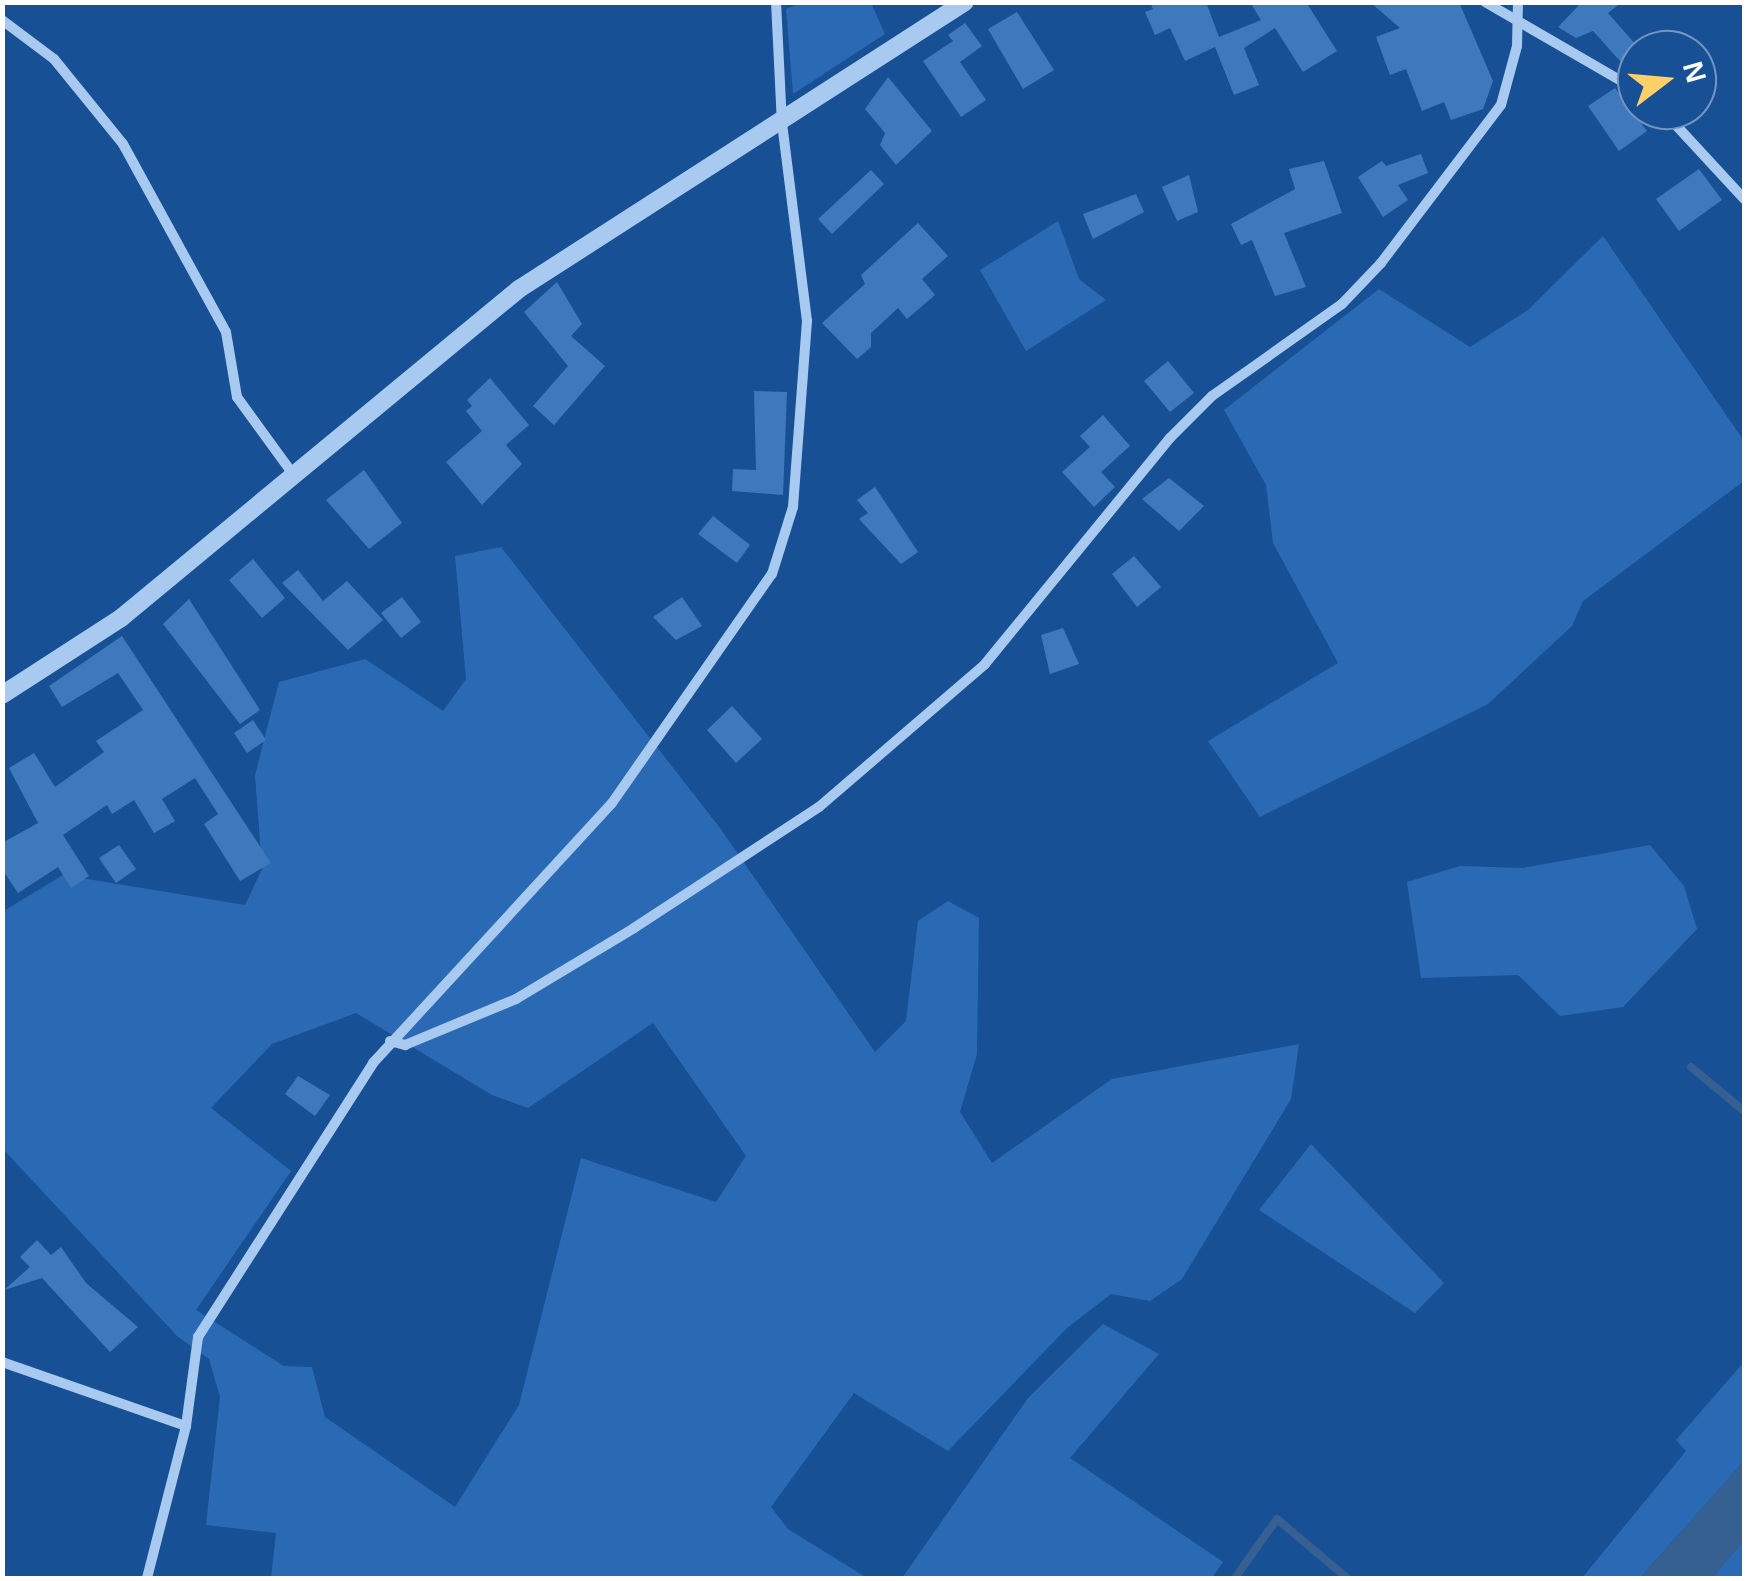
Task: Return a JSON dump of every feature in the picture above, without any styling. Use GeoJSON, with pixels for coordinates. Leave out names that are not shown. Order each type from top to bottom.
{"type":"FeatureCollection","features":[{"type":"Feature","properties":{"kind":"street"},"geometry":{"type":"LineString","coordinates":[[147,1578],[186,1426],[198,1337],[390,1042],[612,803],[772,574],[793,507],[807,321],[782,124],[776,2]]}},
{"type":"Feature","properties":{"kind":"street"},"geometry":{"type":"LineString","coordinates":[[2,695],[121,618],[519,289],[782,124],[965,2]]}},
{"type":"Feature","properties":{"kind":"street"},"geometry":{"type":"LineString","coordinates":[[1485,2],[1519,24],[1576,50],[1617,77]]}},
{"type":"Feature","properties":{"kind":"street"},"geometry":{"type":"LineString","coordinates":[[390,1042],[405,1045],[516,999],[634,928],[819,807],[984,664],[1170,438],[1212,396],[1342,304],[1381,263],[1501,105],[1519,24],[1518,2]]}},
{"type":"Feature","properties":{"kind":"street"},"geometry":{"type":"LineString","coordinates":[[2,20],[54,60],[122,144],[226,332],[237,397],[293,474]]}},
{"type":"Feature","properties":{"kind":"street"},"geometry":{"type":"LineString","coordinates":[[1681,130],[1744,198]]}},
{"type":"Feature","properties":{"kind":"street"},"geometry":{"type":"LineString","coordinates":[[2,1362],[186,1426]]}},
{"type":"Feature","properties":{"kind":"shaded area"},"geometry":{"type":"Polygon","coordinates":[[[801,3],[871,3],[885,34],[793,94],[786,9],[801,3]]]}},
{"type":"Feature","properties":{"kind":"shaded area"},"geometry":{"type":"Polygon","coordinates":[[[1058,221],[1079,279],[1106,300],[1026,351],[980,270],[1058,221]]]}},
{"type":"Feature","properties":{"kind":"shaded area"},"geometry":{"type":"Polygon","coordinates":[[[1603,236],[1744,441],[1744,481],[1583,601],[1572,626],[1488,704],[1260,817],[1208,741],[1338,663],[1273,543],[1266,485],[1224,410],[1379,289],[1470,347],[1528,310],[1603,236]]]}},
{"type":"Feature","properties":{"kind":"shaded area"},"geometry":{"type":"Polygon","coordinates":[[[501,547],[720,828],[875,1052],[906,1021],[918,921],[948,901],[979,918],[977,1054],[960,1112],[992,1163],[1112,1079],[1299,1044],[1291,1099],[1182,1279],[1150,1301],[1111,1294],[1067,1328],[948,1451],[854,1393],[771,1507],[788,1529],[867,1578],[271,1578],[276,1533],[206,1525],[220,1397],[209,1359],[177,1336],[3,1149],[2,912],[63,875],[245,905],[262,869],[255,775],[279,682],[365,659],[443,711],[466,679],[455,556],[501,547]],[[356,1013],[272,1044],[211,1108],[291,1171],[196,1310],[284,1366],[312,1367],[325,1417],[455,1507],[519,1405],[581,1158],[716,1202],[746,1156],[653,1023],[528,1108],[492,1095],[356,1013]]]}},
{"type":"Feature","properties":{"kind":"shaded area"},"geometry":{"type":"Polygon","coordinates":[[[1650,845],[1684,886],[1697,929],[1623,1007],[1560,1016],[1518,975],[1421,978],[1407,882],[1460,866],[1523,868],[1650,845]]]}},
{"type":"Feature","properties":{"kind":"shaded area"},"geometry":{"type":"Polygon","coordinates":[[[1311,1144],[1444,1283],[1415,1313],[1259,1210],[1311,1144]]]}},
{"type":"Feature","properties":{"kind":"shaded area"},"geometry":{"type":"Polygon","coordinates":[[[1103,1324],[1159,1354],[1070,1458],[1223,1562],[1212,1578],[902,1578],[1028,1398],[1103,1324]]]}},
{"type":"Feature","properties":{"kind":"shaded area"},"geometry":{"type":"Polygon","coordinates":[[[1744,1362],[1744,1461],[1640,1578],[1582,1578],[1686,1451],[1676,1440],[1744,1362]]]}},
{"type":"Feature","properties":{"kind":"shaded area"},"geometry":{"type":"Polygon","coordinates":[[[1744,1461],[1744,1540],[1712,1578],[1640,1578],[1744,1461]]]}},
{"type":"Feature","properties":{"kind":"shaded area"},"geometry":{"type":"Polygon","coordinates":[[[1744,1540],[1744,1578],[1712,1578],[1744,1540]]]}},
{"type":"Feature","properties":{"kind":"building"},"geometry":{"type":"Polygon","coordinates":[[[1150,2],[1206,2],[1219,37],[1261,20],[1250,2],[1306,2],[1337,51],[1303,72],[1275,28],[1244,48],[1259,85],[1234,95],[1215,47],[1185,61],[1170,28],[1155,35],[1145,12],[1153,9],[1150,2]]]}},
{"type":"Feature","properties":{"kind":"building"},"geometry":{"type":"Polygon","coordinates":[[[1370,2],[1459,2],[1493,81],[1483,109],[1451,120],[1444,102],[1422,111],[1406,69],[1390,75],[1376,37],[1400,28],[1370,2]]]}},
{"type":"Feature","properties":{"kind":"building"},"geometry":{"type":"Polygon","coordinates":[[[1582,2],[1622,2],[1608,13],[1623,30],[1617,30],[1617,58],[1593,31],[1576,38],[1558,27],[1582,2]]]}},
{"type":"Feature","properties":{"kind":"building"},"geometry":{"type":"Polygon","coordinates":[[[1017,12],[1054,70],[1023,89],[988,29],[1017,12]]]}},
{"type":"Feature","properties":{"kind":"building"},"geometry":{"type":"Polygon","coordinates":[[[965,23],[982,46],[960,62],[986,100],[961,117],[923,61],[953,41],[948,35],[965,23]]]}},
{"type":"Feature","properties":{"kind":"building"},"geometry":{"type":"Polygon","coordinates":[[[888,77],[932,131],[896,165],[880,145],[885,133],[865,109],[888,77]]]}},
{"type":"Feature","properties":{"kind":"building"},"geometry":{"type":"Polygon","coordinates":[[[1615,88],[1617,130],[1647,131],[1619,151],[1588,106],[1615,88]]]}},
{"type":"Feature","properties":{"kind":"building"},"geometry":{"type":"Polygon","coordinates":[[[1421,154],[1428,173],[1398,185],[1408,200],[1383,217],[1358,177],[1382,161],[1386,166],[1421,154]]]}},
{"type":"Feature","properties":{"kind":"building"},"geometry":{"type":"Polygon","coordinates":[[[1324,161],[1342,213],[1284,233],[1306,287],[1275,296],[1252,240],[1241,245],[1231,224],[1295,189],[1289,169],[1324,161]]]}},
{"type":"Feature","properties":{"kind":"building"},"geometry":{"type":"Polygon","coordinates":[[[1699,169],[1722,200],[1679,231],[1656,199],[1699,169]]]}},
{"type":"Feature","properties":{"kind":"building"},"geometry":{"type":"Polygon","coordinates":[[[871,170],[884,184],[832,234],[818,219],[871,170]]]}},
{"type":"Feature","properties":{"kind":"building"},"geometry":{"type":"Polygon","coordinates":[[[1189,175],[1198,212],[1177,221],[1162,187],[1189,175]]]}},
{"type":"Feature","properties":{"kind":"building"},"geometry":{"type":"Polygon","coordinates":[[[1136,194],[1144,212],[1093,239],[1083,214],[1136,194]]]}},
{"type":"Feature","properties":{"kind":"building"},"geometry":{"type":"Polygon","coordinates":[[[918,223],[948,256],[922,279],[935,295],[907,319],[898,308],[871,333],[871,347],[857,359],[822,323],[865,284],[861,275],[918,223]]]}},
{"type":"Feature","properties":{"kind":"building"},"geometry":{"type":"Polygon","coordinates":[[[557,282],[582,324],[571,336],[605,366],[554,425],[533,406],[568,366],[524,312],[557,282]]]}},
{"type":"Feature","properties":{"kind":"building"},"geometry":{"type":"Polygon","coordinates":[[[1168,361],[1194,393],[1170,412],[1144,381],[1168,361]]]}},
{"type":"Feature","properties":{"kind":"building"},"geometry":{"type":"Polygon","coordinates":[[[490,378],[529,425],[506,445],[522,464],[482,505],[446,462],[482,431],[466,411],[472,406],[467,400],[490,378]]]}},
{"type":"Feature","properties":{"kind":"building"},"geometry":{"type":"Polygon","coordinates":[[[754,391],[787,392],[783,495],[732,491],[733,469],[756,470],[754,391]]]}},
{"type":"Feature","properties":{"kind":"building"},"geometry":{"type":"Polygon","coordinates":[[[1103,415],[1130,446],[1101,472],[1115,487],[1094,507],[1062,472],[1090,447],[1080,436],[1103,415]]]}},
{"type":"Feature","properties":{"kind":"building"},"geometry":{"type":"Polygon","coordinates":[[[364,470],[402,523],[369,549],[326,500],[364,470]]]}},
{"type":"Feature","properties":{"kind":"building"},"geometry":{"type":"Polygon","coordinates":[[[1169,478],[1204,506],[1179,531],[1142,499],[1169,478]]]}},
{"type":"Feature","properties":{"kind":"building"},"geometry":{"type":"Polygon","coordinates":[[[875,487],[918,552],[901,564],[859,519],[868,513],[857,500],[875,487]]]}},
{"type":"Feature","properties":{"kind":"building"},"geometry":{"type":"Polygon","coordinates":[[[713,516],[750,545],[737,563],[698,534],[713,516]]]}},
{"type":"Feature","properties":{"kind":"building"},"geometry":{"type":"Polygon","coordinates":[[[1134,556],[1161,587],[1137,607],[1112,574],[1134,556]]]}},
{"type":"Feature","properties":{"kind":"building"},"geometry":{"type":"Polygon","coordinates":[[[253,559],[285,598],[262,618],[229,580],[253,559]]]}},
{"type":"Feature","properties":{"kind":"building"},"geometry":{"type":"Polygon","coordinates":[[[298,570],[323,601],[347,581],[383,620],[348,650],[282,583],[298,570]]]}},
{"type":"Feature","properties":{"kind":"building"},"geometry":{"type":"Polygon","coordinates":[[[402,597],[421,622],[401,638],[381,613],[402,597]]]}},
{"type":"Feature","properties":{"kind":"building"},"geometry":{"type":"Polygon","coordinates":[[[682,597],[702,626],[676,640],[653,617],[682,597]]]}},
{"type":"Feature","properties":{"kind":"building"},"geometry":{"type":"Polygon","coordinates":[[[189,599],[260,710],[240,724],[163,624],[189,599]]]}},
{"type":"Feature","properties":{"kind":"building"},"geometry":{"type":"Polygon","coordinates":[[[1063,628],[1079,664],[1050,674],[1041,635],[1063,628]]]}},
{"type":"Feature","properties":{"kind":"building"},"geometry":{"type":"Polygon","coordinates":[[[122,636],[271,863],[240,881],[204,824],[218,814],[195,778],[162,799],[175,821],[154,833],[134,800],[112,814],[107,805],[63,835],[89,876],[71,888],[58,867],[18,893],[2,869],[2,843],[38,823],[9,768],[34,753],[55,787],[104,752],[96,741],[143,710],[118,673],[62,707],[49,686],[122,636]]]}},
{"type":"Feature","properties":{"kind":"building"},"geometry":{"type":"Polygon","coordinates":[[[732,706],[762,739],[736,763],[707,730],[732,706]]]}},
{"type":"Feature","properties":{"kind":"building"},"geometry":{"type":"Polygon","coordinates":[[[253,720],[266,740],[247,753],[234,733],[253,720]]]}},
{"type":"Feature","properties":{"kind":"building"},"geometry":{"type":"Polygon","coordinates":[[[119,845],[136,869],[116,883],[99,858],[119,845]]]}},
{"type":"Feature","properties":{"kind":"building"},"geometry":{"type":"Polygon","coordinates":[[[298,1076],[330,1095],[315,1116],[285,1094],[298,1076]]]}},
{"type":"Feature","properties":{"kind":"building"},"geometry":{"type":"Polygon","coordinates":[[[37,1240],[51,1255],[61,1247],[86,1283],[138,1327],[110,1352],[42,1278],[4,1290],[30,1267],[20,1257],[37,1240]]]}},
{"type":"Feature","properties":{"kind":"waterway"},"geometry":{"type":"LineString","coordinates":[[1691,1067],[1744,1111]]}},
{"type":"Feature","properties":{"kind":"waterway"},"geometry":{"type":"LineString","coordinates":[[1235,1578],[1277,1519],[1347,1578]]}}]}
